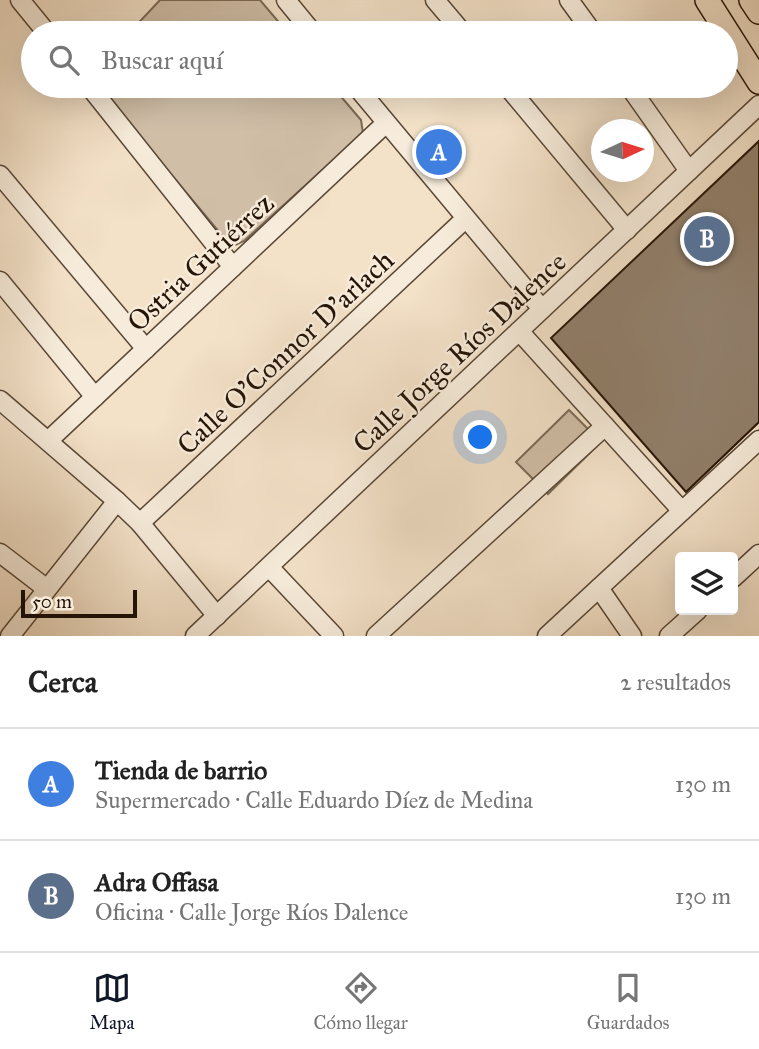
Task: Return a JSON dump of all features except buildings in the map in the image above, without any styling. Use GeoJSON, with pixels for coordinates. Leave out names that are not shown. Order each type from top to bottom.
{"type":"FeatureCollection","features":[{"type":"Feature","properties":{"kind":"main road"},"geometry":{"type":"LineString","coordinates":[[707,0],[720,21]]}},
{"type":"Feature","properties":{"kind":"main road"},"geometry":{"type":"LineString","coordinates":[[751,0],[759,12]]}},
{"type":"Feature","properties":{"kind":"main road"},"geometry":{"type":"LineString","coordinates":[[738,49],[759,82]]}},
{"type":"Feature","properties":{"kind":"street"},"geometry":{"type":"LineString","coordinates":[[20,0],[37,21]]}},
{"type":"Feature","properties":{"kind":"street"},"geometry":{"type":"LineString","coordinates":[[285,0],[303,21]]}},
{"type":"Feature","properties":{"kind":"street"},"geometry":{"type":"LineString","coordinates":[[435,0],[453,21]]}},
{"type":"Feature","properties":{"kind":"street"},"geometry":{"type":"LineString","coordinates":[[569,0],[584,21]]}},
{"type":"Feature","properties":{"kind":"street"},"geometry":{"type":"LineString","coordinates":[[99,98],[233,267]]}},
{"type":"Feature","properties":{"kind":"street"},"geometry":{"type":"LineString","coordinates":[[365,98],[542,309]]}},
{"type":"Feature","properties":{"kind":"street"},"geometry":{"type":"LineString","coordinates":[[517,98],[627,230]]}},
{"type":"Feature","properties":{"kind":"street"},"geometry":{"type":"LineString","coordinates":[[637,98],[689,171]]}},
{"type":"Feature","properties":{"kind":"street","name":"Calle Jorge Ríos Dalence"},"geometry":{"type":"LineString","coordinates":[[195,636],[759,105]]}},
{"type":"Feature","properties":{"kind":"street","name":"Ostria Gutiérrez"},"geometry":{"type":"LineString","coordinates":[[49,440],[386,123]]}},
{"type":"Feature","properties":{"kind":"street"},"geometry":{"type":"LineString","coordinates":[[0,175],[146,349]]}},
{"type":"Feature","properties":{"kind":"street","name":"Calle O'Connor D'arlach"},"geometry":{"type":"LineString","coordinates":[[140,523],[465,219]]}},
{"type":"Feature","properties":{"kind":"street"},"geometry":{"type":"LineString","coordinates":[[0,281],[95,397]]}},
{"type":"Feature","properties":{"kind":"street"},"geometry":{"type":"LineString","coordinates":[[519,331],[682,510]]}},
{"type":"Feature","properties":{"kind":"street"},"geometry":{"type":"LineString","coordinates":[[0,400],[49,440],[140,523],[217,615]]}},
{"type":"Feature","properties":{"kind":"street"},"geometry":{"type":"LineString","coordinates":[[376,636],[605,426]]}},
{"type":"Feature","properties":{"kind":"street"},"geometry":{"type":"LineString","coordinates":[[547,636],[759,440]]}},
{"type":"Feature","properties":{"kind":"street"},"geometry":{"type":"LineString","coordinates":[[10,636],[117,501]]}},
{"type":"Feature","properties":{"kind":"street"},"geometry":{"type":"LineString","coordinates":[[0,553],[47,589]]}},
{"type":"Feature","properties":{"kind":"street"},"geometry":{"type":"LineString","coordinates":[[738,573],[759,554]]}},
{"type":"Feature","properties":{"kind":"street"},"geometry":{"type":"LineString","coordinates":[[269,567],[334,636]]}},
{"type":"Feature","properties":{"kind":"street"},"geometry":{"type":"LineString","coordinates":[[599,588],[632,636]]}},
{"type":"Feature","properties":{"kind":"street"},"geometry":{"type":"LineString","coordinates":[[669,636],[692,615]]}},
{"type":"Feature","properties":{"kind":"shaded area"},"geometry":{"type":"Polygon","coordinates":[[[160,0],[260,0],[278,21],[140,21],[160,0]]]}},
{"type":"Feature","properties":{"kind":"shaded area"},"geometry":{"type":"Polygon","coordinates":[[[107,98],[342,98],[361,120],[363,133],[244,241],[233,246],[107,98]]]}},
{"type":"Feature","properties":{"kind":"shaded area"},"geometry":{"type":"Polygon","coordinates":[[[569,410],[601,442],[548,494],[516,462],[569,410]]]}},
{"type":"Feature","properties":{"kind":"place","name":"Tienda de barrio"},"geometry":{"type":"Point","coordinates":[439,152]}},
{"type":"Feature","properties":{"kind":"place","name":"Adra Offasa"},"geometry":{"type":"Point","coordinates":[707,239]}}]}
